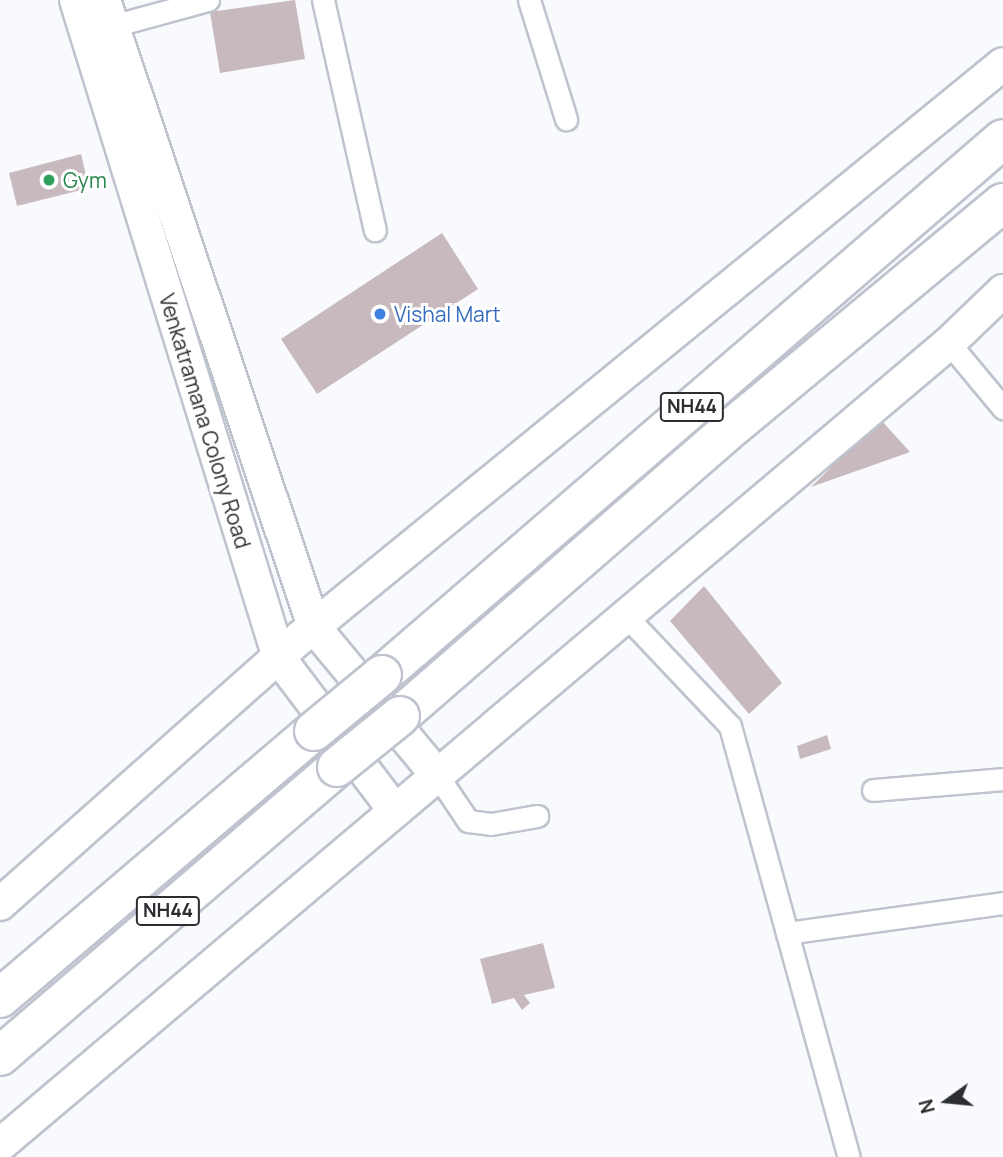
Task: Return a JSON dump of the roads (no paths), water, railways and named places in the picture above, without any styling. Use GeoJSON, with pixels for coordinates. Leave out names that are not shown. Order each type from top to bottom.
{"type":"FeatureCollection","features":[{"type":"Feature","properties":{"kind":"highway","name":"NH44"},"geometry":{"type":"LineString","coordinates":[[0,998],[382,675],[1003,139]]}},
{"type":"Feature","properties":{"kind":"highway","name":"NH44"},"geometry":{"type":"LineString","coordinates":[[0,1056],[400,716],[724,435],[1003,203]]}},
{"type":"Feature","properties":{"kind":"street","name":"Venkatramana Colony Road"},"geometry":{"type":"LineString","coordinates":[[76,0],[100,20],[279,658],[395,811]]}},
{"type":"Feature","properties":{"kind":"street"},"geometry":{"type":"LineString","coordinates":[[208,0],[100,20],[314,627],[437,775],[468,821],[491,824],[537,816]]}},
{"type":"Feature","properties":{"kind":"street"},"geometry":{"type":"LineString","coordinates":[[323,0],[375,230]]}},
{"type":"Feature","properties":{"kind":"street"},"geometry":{"type":"LineString","coordinates":[[529,0],[566,119]]}},
{"type":"Feature","properties":{"kind":"street"},"geometry":{"type":"LineString","coordinates":[[0,904],[314,627],[1003,64]]}},
{"type":"Feature","properties":{"kind":"street"},"geometry":{"type":"LineString","coordinates":[[0,1145],[949,343],[1003,291]]}},
{"type":"Feature","properties":{"kind":"street"},"geometry":{"type":"LineString","coordinates":[[949,343],[1003,408]]}},
{"type":"Feature","properties":{"kind":"street"},"geometry":{"type":"LineString","coordinates":[[626,616],[730,726],[849,1157]]}},
{"type":"Feature","properties":{"kind":"street"},"geometry":{"type":"LineString","coordinates":[[873,790],[1003,779]]}},
{"type":"Feature","properties":{"kind":"street"},"geometry":{"type":"LineString","coordinates":[[787,933],[1003,903]]}},
{"type":"Feature","properties":{"kind":"place","name":"Gym"},"geometry":{"type":"Point","coordinates":[49,180]}},
{"type":"Feature","properties":{"kind":"place","name":"Vishal Mart"},"geometry":{"type":"Point","coordinates":[380,314]}}]}
